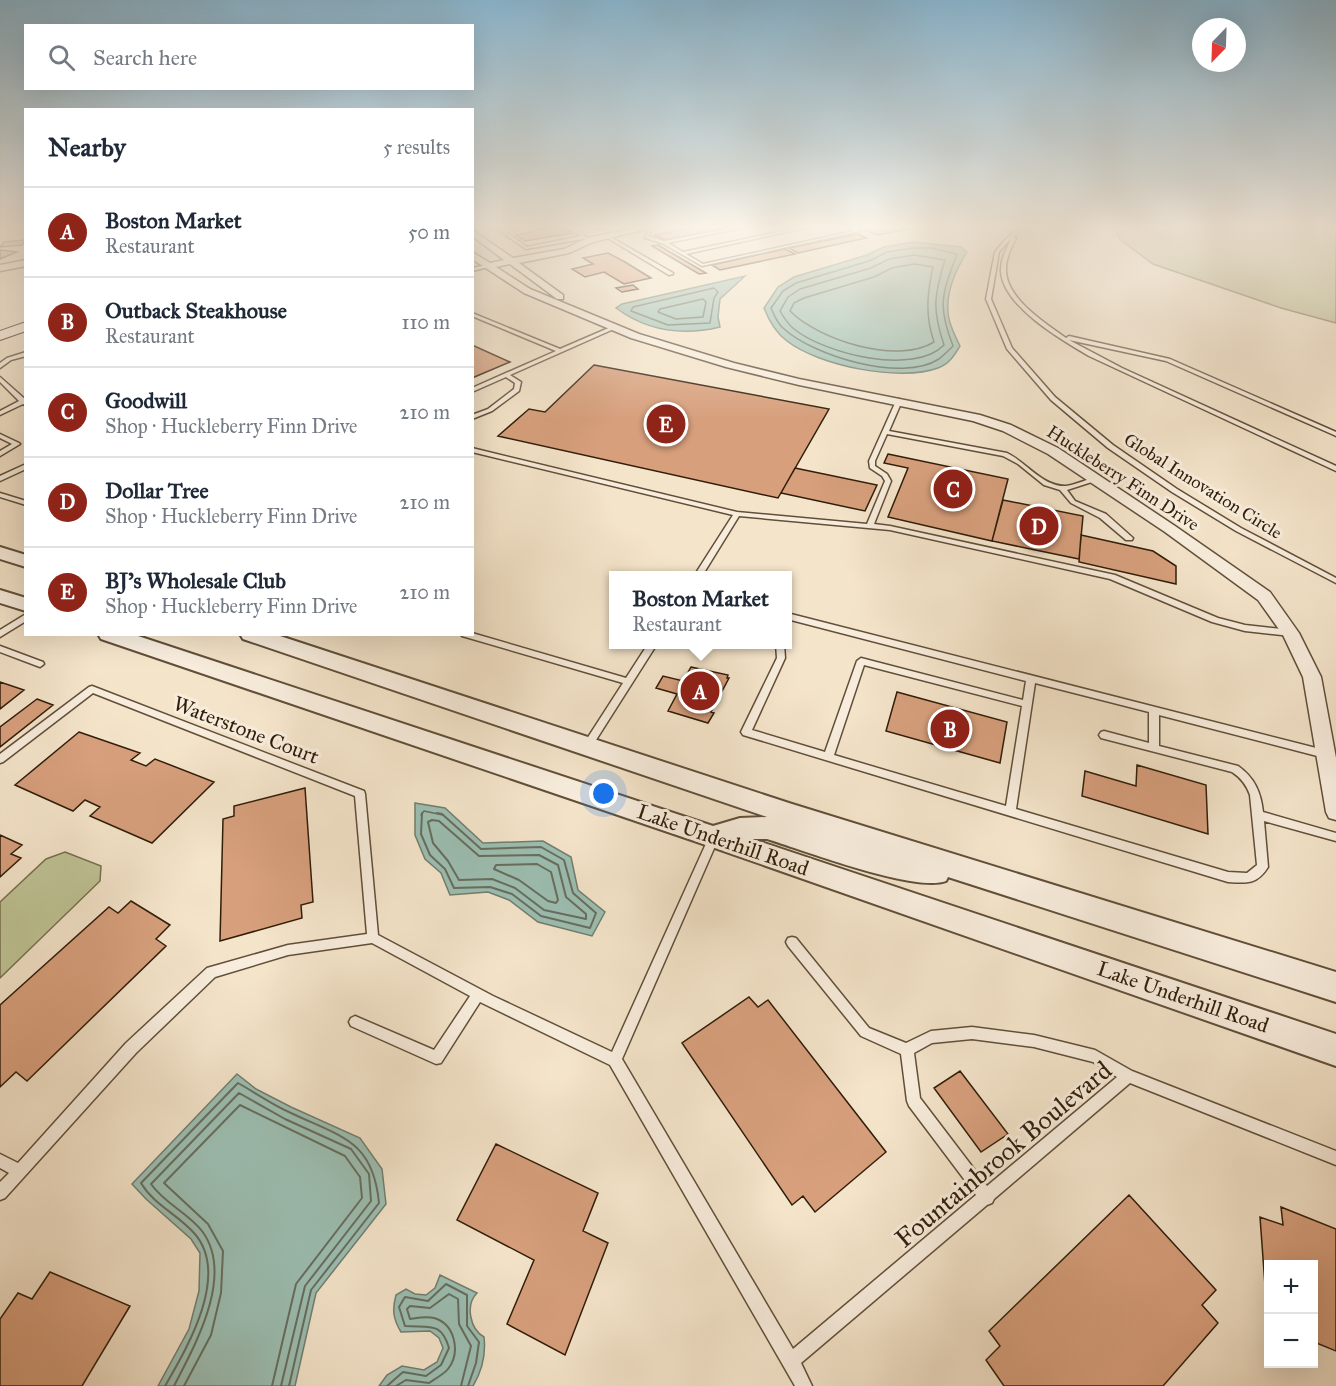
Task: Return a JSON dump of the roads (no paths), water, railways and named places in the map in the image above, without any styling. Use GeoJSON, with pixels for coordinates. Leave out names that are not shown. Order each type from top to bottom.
{"type":"FeatureCollection","features":[{"type":"Feature","properties":{"kind":"main road"},"geometry":{"type":"LineString","coordinates":[[0,321],[24,313]]}},
{"type":"Feature","properties":{"kind":"main road"},"geometry":{"type":"LineString","coordinates":[[0,336],[24,327]]}},
{"type":"Feature","properties":{"kind":"street","name":"Huckleberry Finn Drive"},"geometry":{"type":"LineString","coordinates":[[526,291],[613,328],[675,350],[799,382],[946,411],[1007,428],[1053,451],[1264,596],[1291,633],[1312,677],[1336,812]]}},
{"type":"Feature","properties":{"kind":"street","name":"Huckleberry Finn Drive"},"geometry":{"type":"LineString","coordinates":[[551,291],[588,318]]}},
{"type":"Feature","properties":{"kind":"street"},"geometry":{"type":"LineString","coordinates":[[0,553],[24,560]]}},
{"type":"Feature","properties":{"kind":"street"},"geometry":{"type":"LineString","coordinates":[[0,596],[24,604]]}},
{"type":"Feature","properties":{"kind":"street","name":"Lake Underhill Road"},"geometry":{"type":"LineString","coordinates":[[114,636],[714,837],[1336,1050]]}},
{"type":"Feature","properties":{"kind":"street","name":"Lake Underhill Road"},"geometry":{"type":"LineString","coordinates":[[256,636],[586,748],[1005,884],[1336,987]]}},
{"type":"Feature","properties":{"kind":"street"},"geometry":{"type":"LineString","coordinates":[[714,837],[736,829],[767,828],[887,865],[1005,884]]}},
{"type":"Feature","properties":{"kind":"lane","name":"Global Innovation Circle"},"geometry":{"type":"LineString","coordinates":[[988,291],[994,317],[1018,359],[1036,381],[1097,436],[1152,476],[1224,521],[1336,581]]}},
{"type":"Feature","properties":{"kind":"lane"},"geometry":{"type":"LineString","coordinates":[[1011,291],[1025,309],[1090,354],[1336,469]]}},
{"type":"Feature","properties":{"kind":"lane"},"geometry":{"type":"LineString","coordinates":[[474,315],[560,351]]}},
{"type":"Feature","properties":{"kind":"lane"},"geometry":{"type":"LineString","coordinates":[[474,389],[613,328]]}},
{"type":"Feature","properties":{"kind":"lane"},"geometry":{"type":"LineString","coordinates":[[1064,337],[1168,360],[1336,434]]}},
{"type":"Feature","properties":{"kind":"lane"},"geometry":{"type":"LineString","coordinates":[[0,366],[9,359],[24,355]]}},
{"type":"Feature","properties":{"kind":"lane"},"geometry":{"type":"LineString","coordinates":[[474,416],[490,410],[517,390],[518,382],[506,375]]}},
{"type":"Feature","properties":{"kind":"lane"},"geometry":{"type":"LineString","coordinates":[[0,379],[24,403],[0,413]]}},
{"type":"Feature","properties":{"kind":"lane"},"geometry":{"type":"LineString","coordinates":[[869,527],[888,481],[885,475],[872,467],[872,461],[899,402]]}},
{"type":"Feature","properties":{"kind":"lane"},"geometry":{"type":"LineString","coordinates":[[884,432],[1005,454],[1022,462],[1043,482],[1062,488],[1096,479]]}},
{"type":"Feature","properties":{"kind":"lane"},"geometry":{"type":"LineString","coordinates":[[0,436],[17,444],[0,454]]}},
{"type":"Feature","properties":{"kind":"lane"},"geometry":{"type":"LineString","coordinates":[[474,450],[737,514],[890,528],[1112,577],[1215,620],[1245,628],[1291,633]]}},
{"type":"Feature","properties":{"kind":"lane"},"geometry":{"type":"LineString","coordinates":[[0,479],[24,467]]}},
{"type":"Feature","properties":{"kind":"lane"},"geometry":{"type":"LineString","coordinates":[[1062,488],[1073,502],[1103,516],[1129,538]]}},
{"type":"Feature","properties":{"kind":"lane"},"geometry":{"type":"LineString","coordinates":[[0,495],[24,502]]}},
{"type":"Feature","properties":{"kind":"lane"},"geometry":{"type":"LineString","coordinates":[[701,571],[737,514]]}},
{"type":"Feature","properties":{"kind":"lane"},"geometry":{"type":"LineString","coordinates":[[0,634],[24,618]]}},
{"type":"Feature","properties":{"kind":"lane"},"geometry":{"type":"LineString","coordinates":[[792,621],[1327,754]]}},
{"type":"Feature","properties":{"kind":"lane"},"geometry":{"type":"LineString","coordinates":[[472,636],[629,682]]}},
{"type":"Feature","properties":{"kind":"lane"},"geometry":{"type":"LineString","coordinates":[[0,649],[40,664]]}},
{"type":"Feature","properties":{"kind":"lane"},"geometry":{"type":"LineString","coordinates":[[586,748],[650,649]]}},
{"type":"Feature","properties":{"kind":"lane"},"geometry":{"type":"LineString","coordinates":[[780,649],[781,658],[746,732],[1240,879],[1249,878],[1263,867],[1255,790],[1244,774],[1235,769],[1104,735]]}},
{"type":"Feature","properties":{"kind":"lane"},"geometry":{"type":"LineString","coordinates":[[828,757],[861,660],[1027,704]]}},
{"type":"Feature","properties":{"kind":"lane"},"geometry":{"type":"LineString","coordinates":[[1010,812],[1031,679]]}},
{"type":"Feature","properties":{"kind":"lane","name":"Waterstone Court"},"geometry":{"type":"LineString","coordinates":[[0,759],[92,689],[360,794],[373,938]]}},
{"type":"Feature","properties":{"kind":"lane"},"geometry":{"type":"LineString","coordinates":[[1154,710],[1154,748]]}},
{"type":"Feature","properties":{"kind":"lane"},"geometry":{"type":"LineString","coordinates":[[1258,815],[1336,837]]}},
{"type":"Feature","properties":{"kind":"lane"},"geometry":{"type":"LineString","coordinates":[[615,1060],[714,837]]}},
{"type":"Feature","properties":{"kind":"lane"},"geometry":{"type":"LineString","coordinates":[[0,1193],[131,1048],[212,972],[288,950],[373,938],[478,994],[615,1060],[804,1386]]}},
{"type":"Feature","properties":{"kind":"lane"},"geometry":{"type":"LineString","coordinates":[[792,942],[865,1032],[907,1050]]}},
{"type":"Feature","properties":{"kind":"lane"},"geometry":{"type":"LineString","coordinates":[[355,1022],[436,1058],[478,994]]}},
{"type":"Feature","properties":{"kind":"lane"},"geometry":{"type":"LineString","coordinates":[[907,1050],[932,1037],[972,1033],[1034,1041],[1095,1056],[1128,1076]]}},
{"type":"Feature","properties":{"kind":"lane"},"geometry":{"type":"LineString","coordinates":[[907,1050],[914,1101],[987,1198]]}},
{"type":"Feature","properties":{"kind":"lane","name":"Fountainbrook Boulevard"},"geometry":{"type":"LineString","coordinates":[[791,1361],[987,1198],[1128,1076],[1336,1158]]}},
{"type":"Feature","properties":{"kind":"lane"},"geometry":{"type":"LineString","coordinates":[[0,1161],[20,1171]]}},
{"type":"Feature","properties":{"kind":"water"},"geometry":{"type":"Polygon","coordinates":[[[681,291],[729,291],[720,299],[718,317],[720,327],[706,330],[666,330],[640,322],[616,308],[622,304],[681,291]]]}},
{"type":"Feature","properties":{"kind":"water"},"geometry":{"type":"Polygon","coordinates":[[[776,291],[949,291],[950,322],[960,346],[945,364],[922,372],[882,372],[860,369],[819,358],[801,350],[783,338],[764,308],[776,291]]]}},
{"type":"Feature","properties":{"kind":"water"},"geometry":{"type":"Polygon","coordinates":[[[415,803],[445,808],[483,843],[543,841],[571,857],[578,890],[605,912],[592,936],[538,922],[509,900],[488,892],[450,895],[441,873],[425,859],[415,835],[415,803]]]}},
{"type":"Feature","properties":{"kind":"water"},"geometry":{"type":"Polygon","coordinates":[[[237,1074],[256,1089],[360,1138],[382,1169],[386,1204],[316,1293],[295,1386],[158,1386],[189,1329],[199,1291],[200,1253],[191,1239],[132,1184],[237,1074]]]}},
{"type":"Feature","properties":{"kind":"water"},"geometry":{"type":"Polygon","coordinates":[[[440,1275],[477,1293],[470,1310],[472,1323],[484,1337],[484,1356],[473,1386],[379,1386],[387,1375],[402,1366],[424,1370],[437,1362],[443,1348],[439,1338],[430,1331],[401,1332],[396,1323],[394,1310],[396,1295],[406,1289],[415,1294],[426,1295],[435,1288],[440,1275]]]}},
{"type":"Feature","properties":{"kind":"place","name":"BJ's Wholesale Club"},"geometry":{"type":"Point","coordinates":[666,424]}},
{"type":"Feature","properties":{"kind":"place","name":"Goodwill"},"geometry":{"type":"Point","coordinates":[953,489]}},
{"type":"Feature","properties":{"kind":"place","name":"Dollar Tree"},"geometry":{"type":"Point","coordinates":[1039,526]}},
{"type":"Feature","properties":{"kind":"place","name":"Boston Market"},"geometry":{"type":"Point","coordinates":[700,691]}},
{"type":"Feature","properties":{"kind":"place","name":"Outback Steakhouse"},"geometry":{"type":"Point","coordinates":[950,729]}}]}
